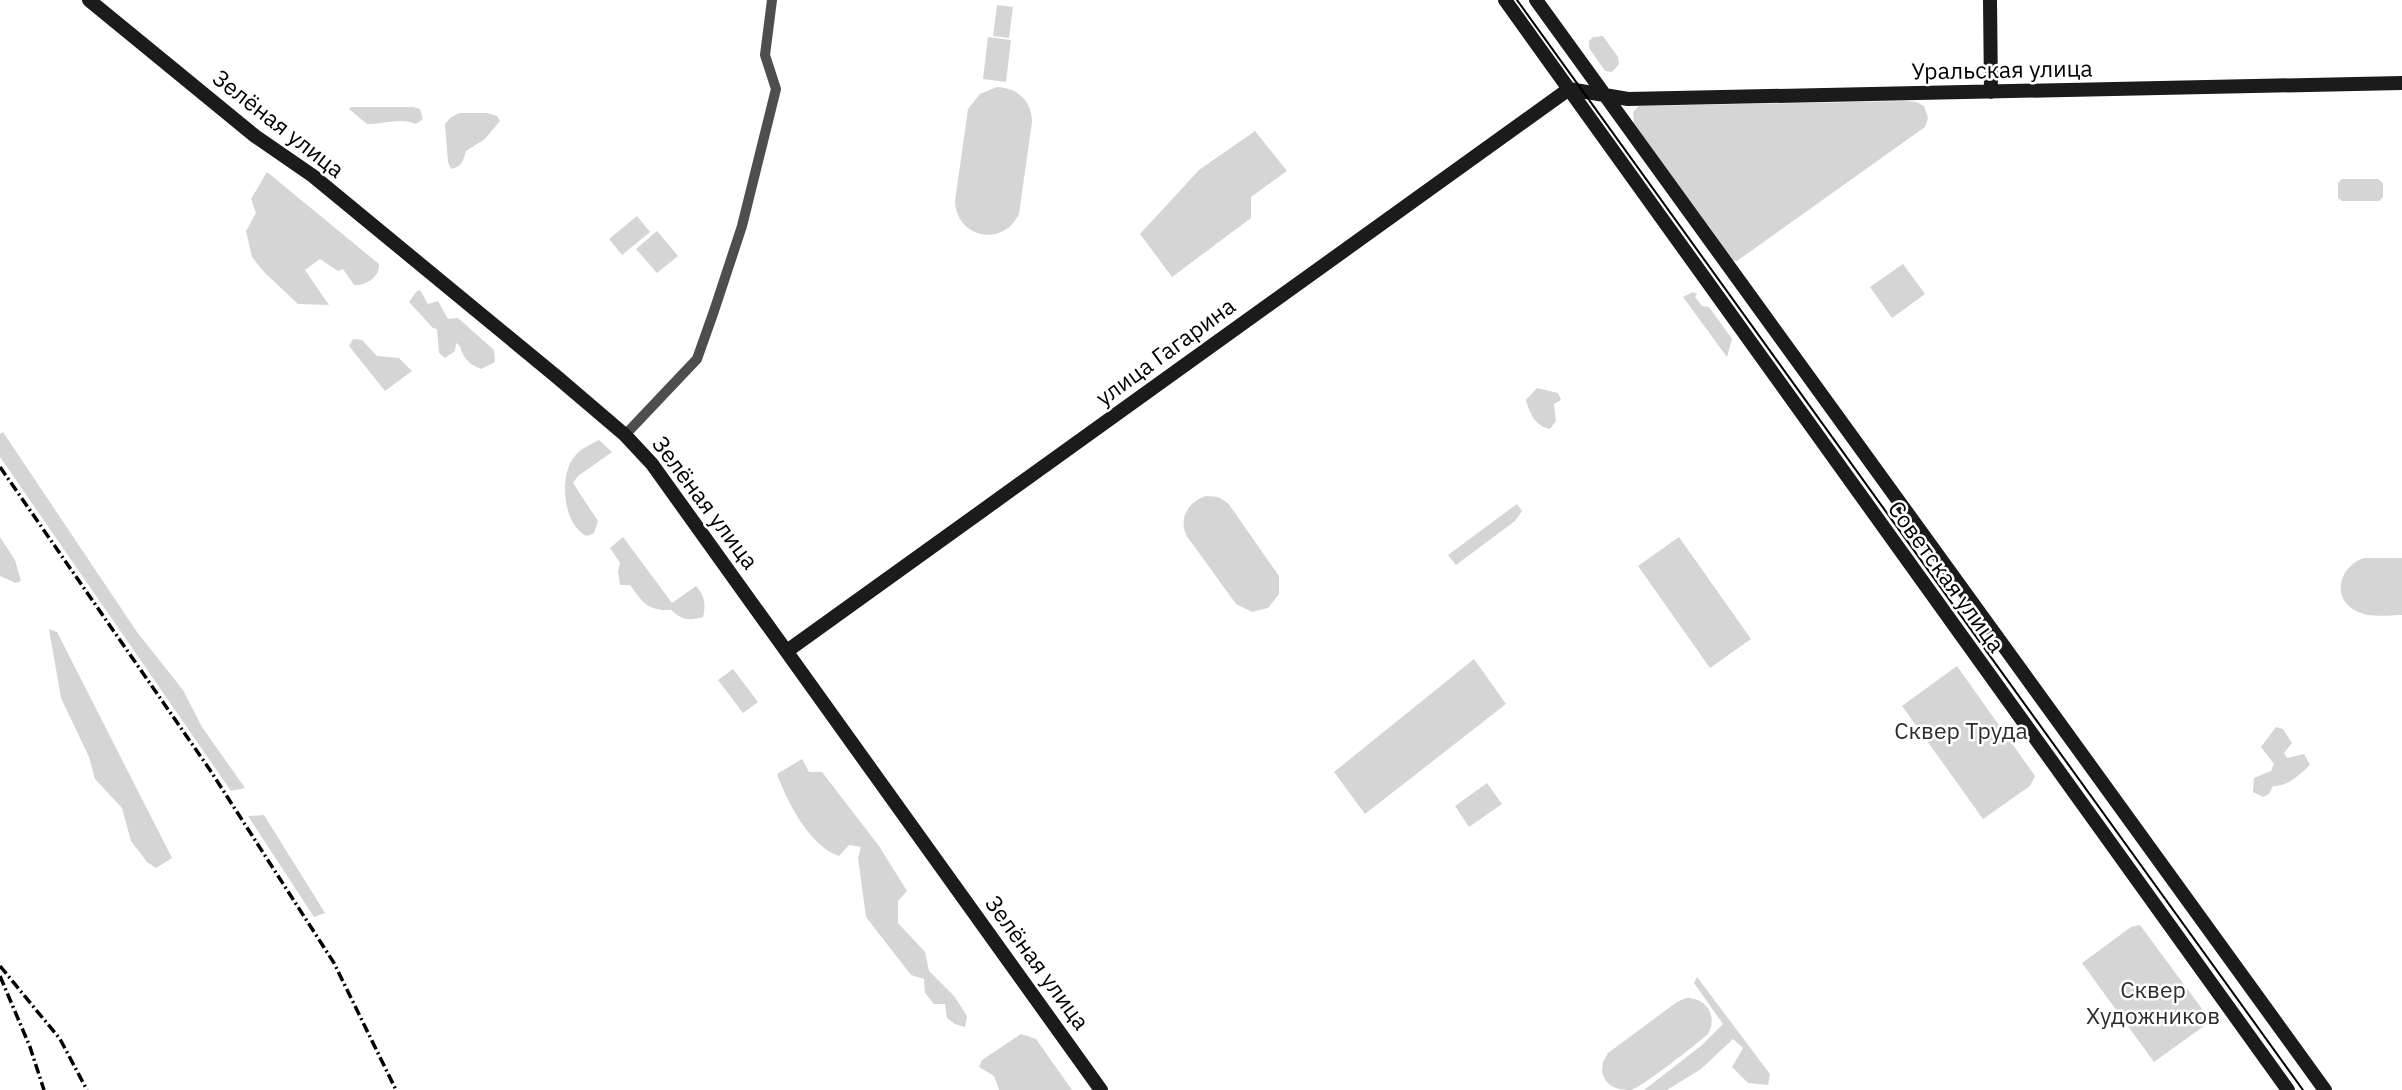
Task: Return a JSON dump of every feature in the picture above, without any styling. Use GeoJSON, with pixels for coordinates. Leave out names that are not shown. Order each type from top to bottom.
{"type":"FeatureCollection","features":[{"type":"Feature","properties":{"kind":"main road","name":"Зелёная улица"},"geometry":{"type":"LineString","coordinates":[[89,0],[255,136],[313,176],[625,435],[652,464],[1101,1090]]}},
{"type":"Feature","properties":{"kind":"main road","name":"Советская улица"},"geometry":{"type":"LineString","coordinates":[[1505,0],[2288,1090]]}},
{"type":"Feature","properties":{"kind":"main road","name":"Советская улица"},"geometry":{"type":"LineString","coordinates":[[1536,0],[2325,1090]]}},
{"type":"Feature","properties":{"kind":"main road"},"geometry":{"type":"LineString","coordinates":[[1990,0],[1991,92]]}},
{"type":"Feature","properties":{"kind":"main road","name":"Уральская улица"},"geometry":{"type":"LineString","coordinates":[[1604,95],[1628,99],[2402,83]]}},
{"type":"Feature","properties":{"kind":"main road"},"geometry":{"type":"LineString","coordinates":[[1569,89],[1604,95]]}},
{"type":"Feature","properties":{"kind":"main road","name":"улица Гагарина"},"geometry":{"type":"LineString","coordinates":[[787,651],[1569,89]]}},
{"type":"Feature","properties":{"kind":"street"},"geometry":{"type":"LineString","coordinates":[[625,435],[697,359],[714,311],[742,226],[776,89],[765,55],[772,0]]}},
{"type":"Feature","properties":{"kind":"green space"},"geometry":{"type":"Polygon","coordinates":[[[997,5],[1013,7],[1009,38],[993,36],[997,5]]]}},
{"type":"Feature","properties":{"kind":"green space"},"geometry":{"type":"Polygon","coordinates":[[[1603,36],[1618,57],[1619,64],[1612,72],[1605,71],[1589,48],[1589,41],[1593,37],[1603,36]]]}},
{"type":"Feature","properties":{"kind":"green space"},"geometry":{"type":"Polygon","coordinates":[[[988,37],[1011,40],[1006,82],[983,79],[988,37]]]}},
{"type":"Feature","properties":{"kind":"green space"},"geometry":{"type":"Polygon","coordinates":[[[997,87],[1011,90],[1022,97],[1029,108],[1032,122],[1019,214],[1012,225],[992,235],[971,230],[963,223],[957,214],[955,201],[968,109],[980,94],[997,87]]]}},
{"type":"Feature","properties":{"kind":"green space"},"geometry":{"type":"Polygon","coordinates":[[[1904,101],[1924,106],[1928,118],[1925,127],[1737,261],[1730,260],[1634,124],[1633,112],[1639,106],[1904,101]]]}},
{"type":"Feature","properties":{"kind":"green space"},"geometry":{"type":"Polygon","coordinates":[[[413,107],[420,109],[423,119],[416,124],[399,121],[367,124],[349,109],[413,107]]]}},
{"type":"Feature","properties":{"kind":"green space"},"geometry":{"type":"Polygon","coordinates":[[[459,113],[487,113],[497,116],[500,121],[485,139],[466,151],[460,165],[451,169],[445,124],[459,113]]]}},
{"type":"Feature","properties":{"kind":"green space"},"geometry":{"type":"Polygon","coordinates":[[[1255,131],[1287,171],[1251,197],[1251,218],[1172,277],[1140,234],[1199,170],[1255,131]]]}},
{"type":"Feature","properties":{"kind":"green space"},"geometry":{"type":"Polygon","coordinates":[[[267,172],[379,264],[375,277],[354,285],[343,269],[338,271],[320,259],[305,270],[329,305],[298,304],[264,272],[252,257],[246,231],[256,213],[251,199],[267,172]]]}},
{"type":"Feature","properties":{"kind":"green space"},"geometry":{"type":"Polygon","coordinates":[[[2342,179],[2378,179],[2383,183],[2383,197],[2379,201],[2342,201],[2338,198],[2338,183],[2342,179]]]}},
{"type":"Feature","properties":{"kind":"green space"},"geometry":{"type":"Polygon","coordinates":[[[637,216],[650,232],[622,255],[609,239],[637,216]]]}},
{"type":"Feature","properties":{"kind":"green space"},"geometry":{"type":"Polygon","coordinates":[[[657,231],[678,256],[657,273],[636,249],[657,231]]]}},
{"type":"Feature","properties":{"kind":"green space"},"geometry":{"type":"Polygon","coordinates":[[[1903,264],[1925,294],[1892,318],[1870,287],[1903,264]]]}},
{"type":"Feature","properties":{"kind":"green space"},"geometry":{"type":"Polygon","coordinates":[[[420,290],[428,304],[438,301],[448,319],[458,318],[494,350],[495,362],[481,369],[467,360],[456,343],[455,351],[445,358],[439,353],[437,329],[409,302],[420,290]]]}},
{"type":"Feature","properties":{"kind":"green space"},"geometry":{"type":"Polygon","coordinates":[[[1693,292],[1697,294],[1695,297],[1702,306],[1709,307],[1732,339],[1727,357],[1683,297],[1693,292]]]}},
{"type":"Feature","properties":{"kind":"green space"},"geometry":{"type":"Polygon","coordinates":[[[353,339],[362,340],[377,356],[399,358],[412,371],[385,391],[349,346],[353,339]]]}},
{"type":"Feature","properties":{"kind":"green space"},"geometry":{"type":"Polygon","coordinates":[[[1537,388],[1558,393],[1561,400],[1554,404],[1556,421],[1550,429],[1531,415],[1526,400],[1537,388]]]}},
{"type":"Feature","properties":{"kind":"green space"},"geometry":{"type":"Polygon","coordinates":[[[3,432],[137,632],[183,690],[202,727],[245,788],[231,791],[0,457],[0,434],[3,432]]]}},
{"type":"Feature","properties":{"kind":"green space"},"geometry":{"type":"Polygon","coordinates":[[[599,440],[612,452],[578,476],[573,483],[598,521],[594,533],[587,536],[579,530],[568,511],[566,475],[577,453],[599,440]]]}},
{"type":"Feature","properties":{"kind":"green space"},"geometry":{"type":"Polygon","coordinates":[[[1206,496],[1218,497],[1228,503],[1279,576],[1279,594],[1268,608],[1252,612],[1236,604],[1186,535],[1184,522],[1187,511],[1194,502],[1206,496]]]}},
{"type":"Feature","properties":{"kind":"green space"},"geometry":{"type":"Polygon","coordinates":[[[1517,504],[1522,511],[1515,521],[1456,565],[1448,555],[1517,504]]]}},
{"type":"Feature","properties":{"kind":"green space"},"geometry":{"type":"Polygon","coordinates":[[[0,537],[15,560],[21,581],[16,583],[0,576],[0,537]]]}},
{"type":"Feature","properties":{"kind":"green space"},"geometry":{"type":"Polygon","coordinates":[[[623,537],[672,603],[696,586],[704,600],[703,617],[686,619],[671,610],[651,607],[630,585],[620,585],[620,563],[610,548],[623,537]]]}},
{"type":"Feature","properties":{"kind":"green space"},"geometry":{"type":"Polygon","coordinates":[[[1679,537],[1751,639],[1710,668],[1638,566],[1679,537]]]}},
{"type":"Feature","properties":{"kind":"green space"},"geometry":{"type":"Polygon","coordinates":[[[2364,558],[2402,558],[2402,615],[2363,614],[2349,607],[2344,600],[2341,583],[2344,575],[2355,562],[2364,558]]]}},
{"type":"Feature","properties":{"kind":"green space"},"geometry":{"type":"Polygon","coordinates":[[[49,629],[57,632],[172,858],[156,868],[147,862],[131,841],[122,808],[95,779],[89,757],[61,698],[49,629]]]}},
{"type":"Feature","properties":{"kind":"green space"},"geometry":{"type":"Polygon","coordinates":[[[1474,659],[1506,704],[1365,814],[1334,772],[1474,659]]]}},
{"type":"Feature","properties":{"kind":"green space","name":"Сквер Труда"},"geometry":{"type":"Polygon","coordinates":[[[1957,666],[2035,776],[2030,786],[1983,819],[1902,706],[1957,666]]]}},
{"type":"Feature","properties":{"kind":"green space"},"geometry":{"type":"Polygon","coordinates":[[[733,669],[758,702],[743,713],[718,680],[733,669]]]}},
{"type":"Feature","properties":{"kind":"green space"},"geometry":{"type":"Polygon","coordinates":[[[2276,727],[2283,729],[2292,743],[2284,753],[2287,758],[2304,754],[2310,765],[2289,782],[2273,786],[2269,794],[2263,797],[2253,792],[2254,778],[2271,771],[2274,764],[2261,747],[2276,727]]]}},
{"type":"Feature","properties":{"kind":"green space"},"geometry":{"type":"Polygon","coordinates":[[[802,759],[809,772],[822,772],[879,846],[907,891],[898,901],[898,923],[925,952],[929,971],[955,997],[967,1016],[965,1027],[947,1018],[945,1004],[934,1004],[925,993],[924,979],[911,975],[866,917],[858,858],[861,847],[849,845],[839,856],[818,843],[800,821],[777,774],[802,759]]]}},
{"type":"Feature","properties":{"kind":"green space"},"geometry":{"type":"Polygon","coordinates":[[[1487,783],[1502,804],[1469,827],[1455,806],[1487,783]]]}},
{"type":"Feature","properties":{"kind":"green space"},"geometry":{"type":"Polygon","coordinates":[[[264,815],[325,913],[314,917],[248,816],[264,815]]]}},
{"type":"Feature","properties":{"kind":"green space","name":"Сквер Художников"},"geometry":{"type":"Polygon","coordinates":[[[2140,925],[2211,1021],[2154,1062],[2082,963],[2131,927],[2140,925]]]}},
{"type":"Feature","properties":{"kind":"green space"},"geometry":{"type":"Polygon","coordinates":[[[1697,977],[1770,1074],[1768,1085],[1748,1083],[1732,1067],[1743,1048],[1733,1039],[1701,1069],[1667,1090],[1644,1090],[1702,1045],[1723,1024],[1694,983],[1697,977]]]}},
{"type":"Feature","properties":{"kind":"green space"},"geometry":{"type":"Polygon","coordinates":[[[1686,998],[1700,1001],[1709,1009],[1712,1021],[1708,1034],[1670,1065],[1637,1087],[1631,1090],[1621,1089],[1609,1084],[1602,1071],[1608,1053],[1686,998]]]}},
{"type":"Feature","properties":{"kind":"green space"},"geometry":{"type":"Polygon","coordinates":[[[1021,1034],[1036,1039],[1072,1090],[999,1090],[994,1076],[979,1067],[982,1060],[1021,1034]]]}},
{"type":"Feature","properties":{"kind":"tram line"},"geometry":{"type":"LineString","coordinates":[[1517,0],[2303,1090]]}},
{"type":"Feature","properties":{"kind":"railway"},"geometry":{"type":"LineString","coordinates":[[0,467],[210,770],[334,963],[396,1090]]}},
{"type":"Feature","properties":{"kind":"railway"},"geometry":{"type":"LineString","coordinates":[[0,966],[60,1039],[87,1090]]}},
{"type":"Feature","properties":{"kind":"railway"},"geometry":{"type":"LineString","coordinates":[[0,976],[30,1047],[44,1090]]}}]}
